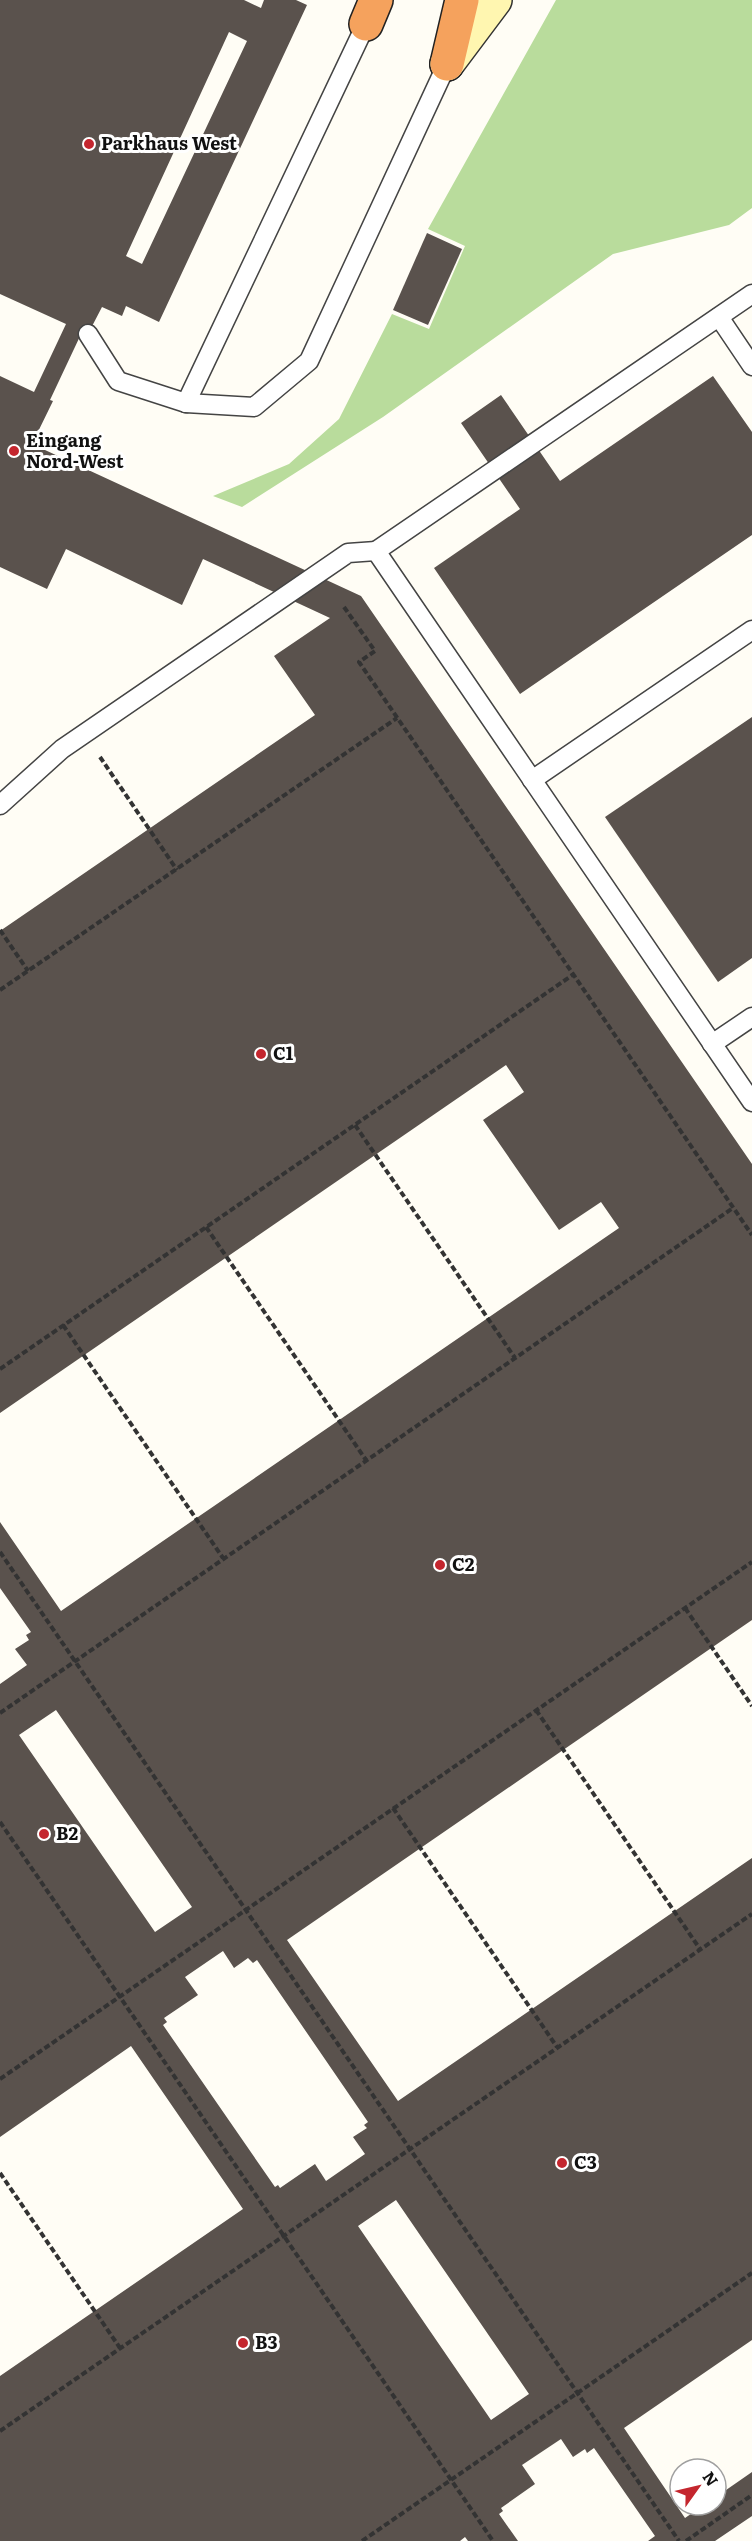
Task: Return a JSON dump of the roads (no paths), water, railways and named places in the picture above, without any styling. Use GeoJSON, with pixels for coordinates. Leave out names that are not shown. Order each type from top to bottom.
{"type":"FeatureCollection","features":[{"type":"Feature","properties":{"kind":"highway"},"geometry":{"type":"LineString","coordinates":[[447,64],[462,0]]}},
{"type":"Feature","properties":{"kind":"main road"},"geometry":{"type":"LineString","coordinates":[[447,64],[495,0]]}},
{"type":"Feature","properties":{"kind":"lane"},"geometry":{"type":"LineString","coordinates":[[186,403],[369,8]]}},
{"type":"Feature","properties":{"kind":"lane"},"geometry":{"type":"LineString","coordinates":[[88,334],[118,381],[186,403],[254,407],[309,361],[447,64]]}},
{"type":"Feature","properties":{"kind":"lane"},"geometry":{"type":"LineString","coordinates":[[0,805],[62,748],[348,553],[376,551],[752,294]]}},
{"type":"Feature","properties":{"kind":"lane"},"geometry":{"type":"LineString","coordinates":[[719,317],[752,366]]}},
{"type":"Feature","properties":{"kind":"lane"},"geometry":{"type":"LineString","coordinates":[[376,551],[752,1102]]}},
{"type":"Feature","properties":{"kind":"lane"},"geometry":{"type":"LineString","coordinates":[[532,780],[752,630]]}},
{"type":"Feature","properties":{"kind":"lane"},"geometry":{"type":"LineString","coordinates":[[712,1044],[752,1017]]}},
{"type":"Feature","properties":{"kind":"place","name":"Parkhaus West"},"geometry":{"type":"Point","coordinates":[89,144]}},
{"type":"Feature","properties":{"kind":"place","name":"Eingang Nord-West"},"geometry":{"type":"Point","coordinates":[14,451]}},
{"type":"Feature","properties":{"kind":"place","name":"C1"},"geometry":{"type":"Point","coordinates":[261,1054]}},
{"type":"Feature","properties":{"kind":"place","name":"C2"},"geometry":{"type":"Point","coordinates":[440,1565]}},
{"type":"Feature","properties":{"kind":"place","name":"B2"},"geometry":{"type":"Point","coordinates":[44,1834]}},
{"type":"Feature","properties":{"kind":"place","name":"C3"},"geometry":{"type":"Point","coordinates":[562,2163]}},
{"type":"Feature","properties":{"kind":"place","name":"B3"},"geometry":{"type":"Point","coordinates":[243,2343]}}]}
